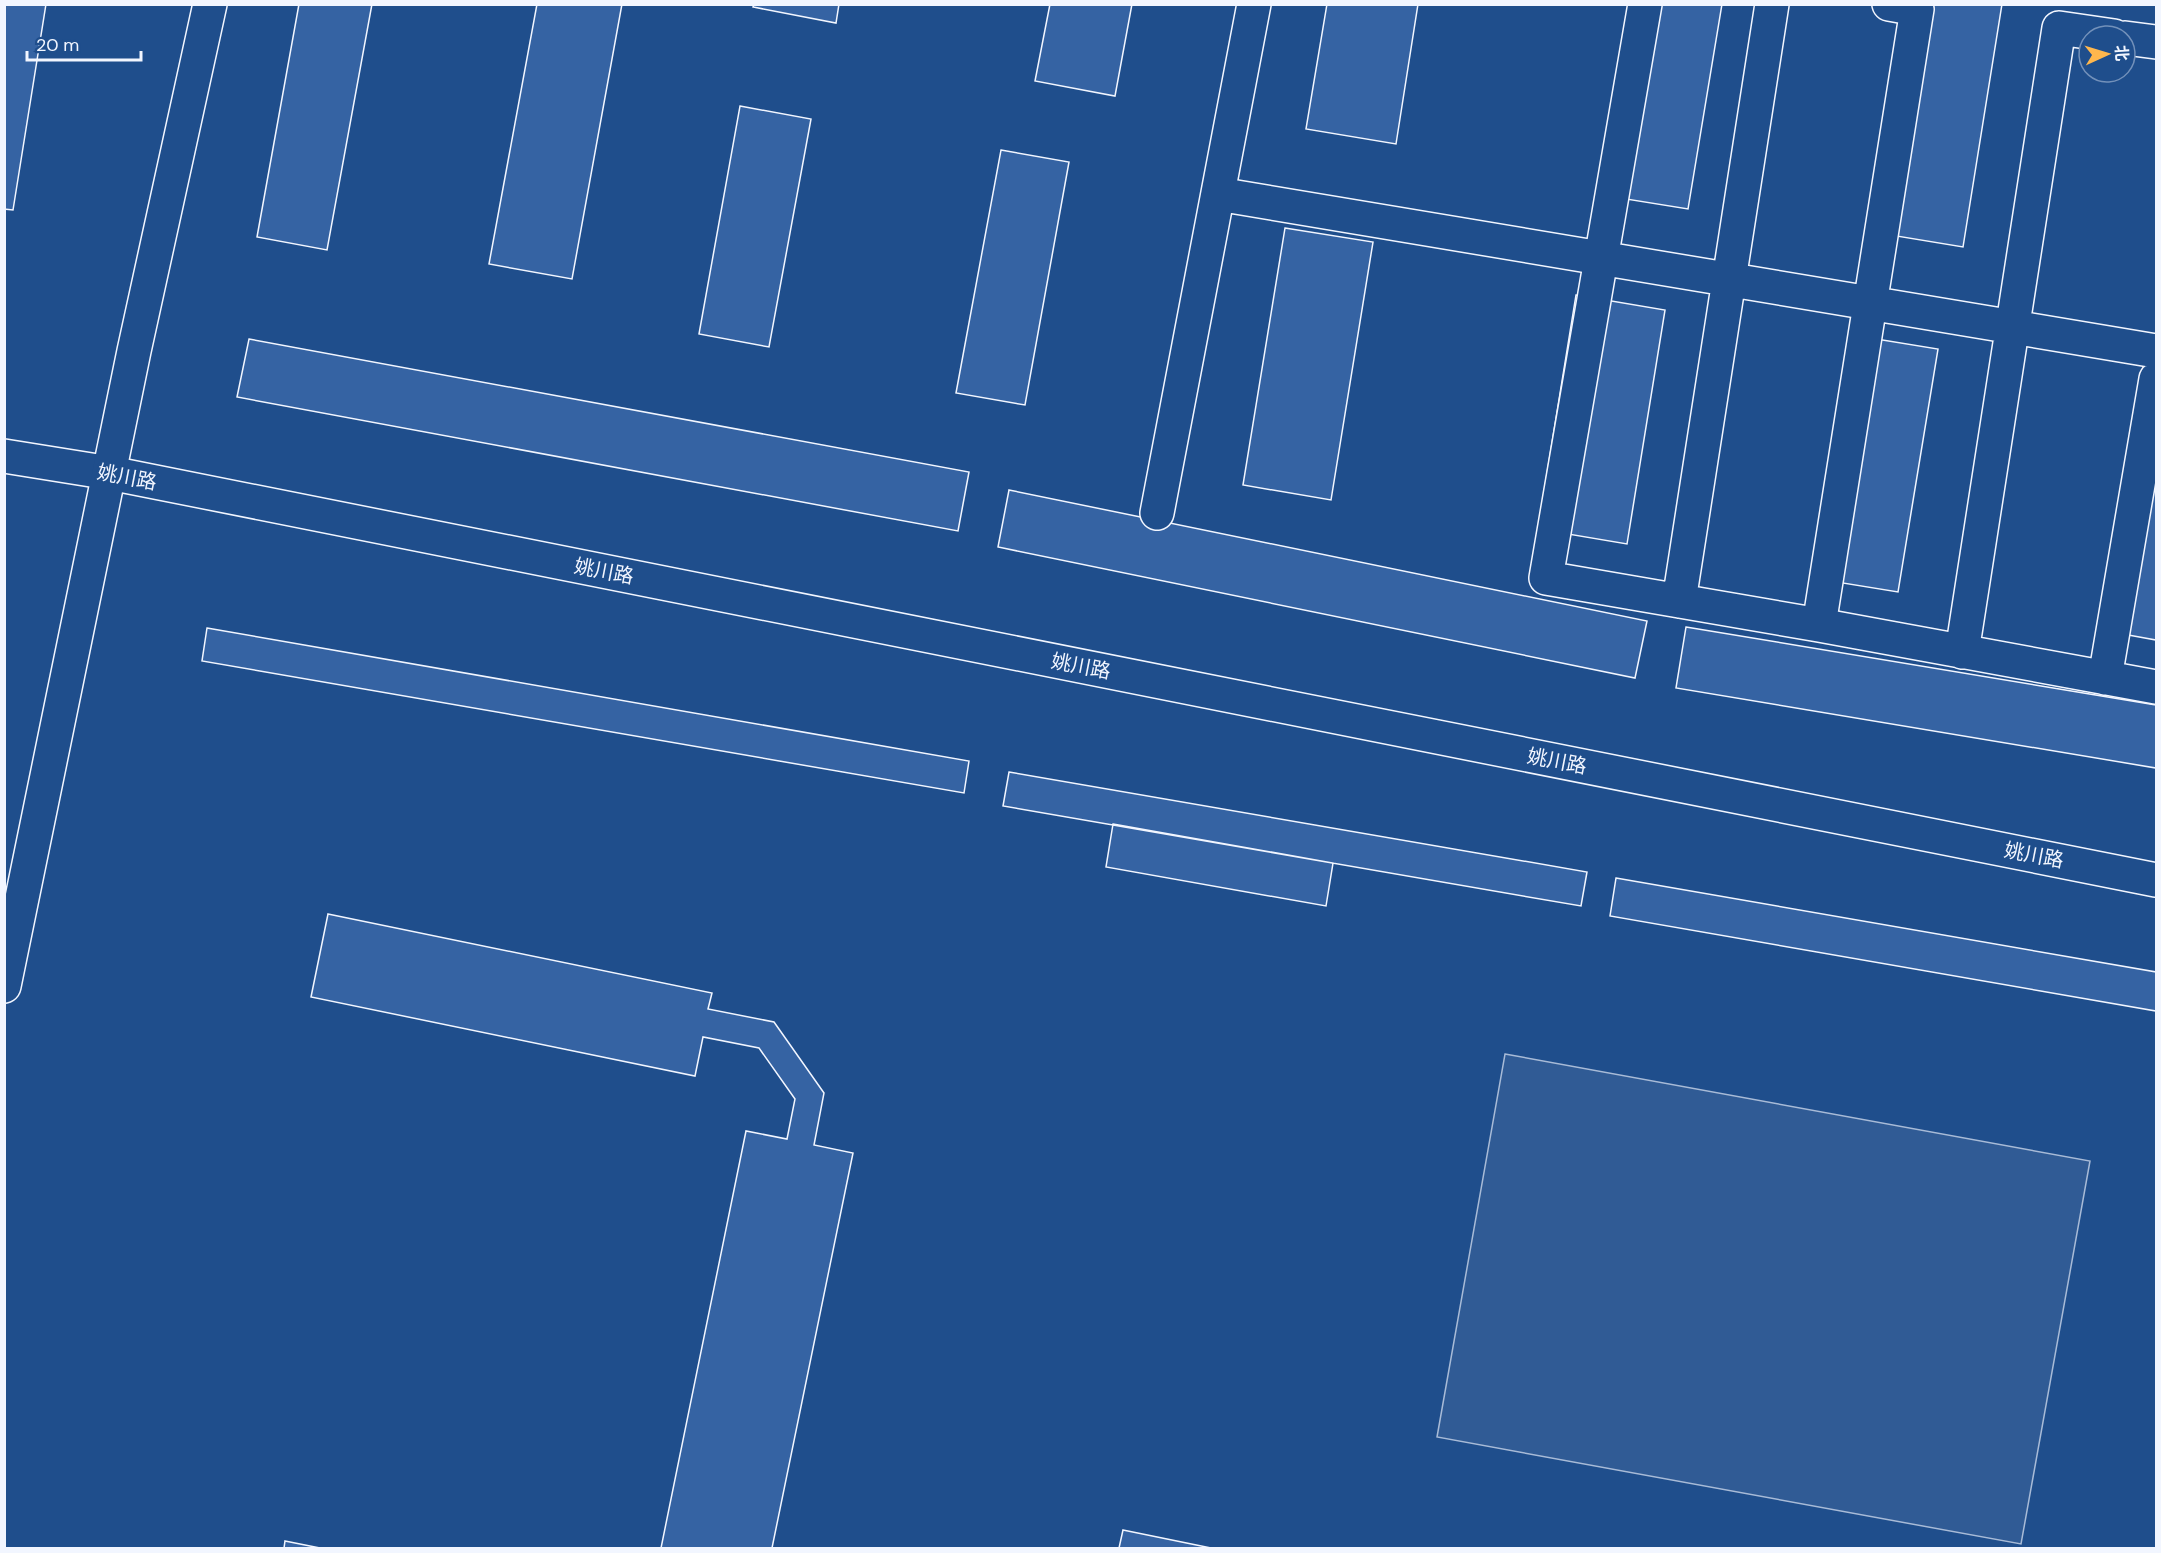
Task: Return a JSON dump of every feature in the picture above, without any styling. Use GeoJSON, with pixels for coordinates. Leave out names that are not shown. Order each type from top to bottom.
{"type":"FeatureCollection","features":[{"type":"Feature","properties":{"kind":"street"},"geometry":{"type":"LineString","coordinates":[[4,986],[210,4]]}},
{"type":"Feature","properties":{"kind":"street"},"geometry":{"type":"LineString","coordinates":[[1157,513],[1254,4]]}},
{"type":"Feature","properties":{"kind":"street"},"geometry":{"type":"LineString","coordinates":[[1645,4],[1546,578],[2157,687]]}},
{"type":"Feature","properties":{"kind":"street"},"geometry":{"type":"LineString","coordinates":[[1679,601],[1772,4]]}},
{"type":"Feature","properties":{"kind":"street"},"geometry":{"type":"LineString","coordinates":[[1819,625],[1917,9],[1889,4]]}},
{"type":"Feature","properties":{"kind":"street"},"geometry":{"type":"LineString","coordinates":[[1962,652],[2059,28],[2077,31]]}},
{"type":"Feature","properties":{"kind":"street"},"geometry":{"type":"LineString","coordinates":[[2137,40],[2157,42]]}},
{"type":"Feature","properties":{"kind":"street"},"geometry":{"type":"LineString","coordinates":[[1218,194],[2157,351]]}},
{"type":"Feature","properties":{"kind":"street"},"geometry":{"type":"LineString","coordinates":[[2105,678],[2157,379]]}},
{"type":"Feature","properties":{"kind":"street","name":"姚川路"},"geometry":{"type":"LineString","coordinates":[[4,456],[110,473],[2157,880]]}},
{"type":"Feature","properties":{"kind":"shaded area"},"geometry":{"type":"Polygon","coordinates":[[[1505,1054],[2090,1161],[2021,1544],[1437,1437],[1505,1054]]]}},
{"type":"Feature","properties":{"kind":"building"},"geometry":{"type":"Polygon","coordinates":[[[4,4],[46,4],[13,210],[4,209],[4,4]]]}},
{"type":"Feature","properties":{"kind":"building"},"geometry":{"type":"Polygon","coordinates":[[[299,4],[372,4],[327,250],[257,237],[299,4]]]}},
{"type":"Feature","properties":{"kind":"building"},"geometry":{"type":"Polygon","coordinates":[[[537,4],[622,4],[572,279],[489,264],[537,4]]]}},
{"type":"Feature","properties":{"kind":"building"},"geometry":{"type":"Polygon","coordinates":[[[754,4],[839,4],[836,23],[753,7],[754,4]]]}},
{"type":"Feature","properties":{"kind":"building"},"geometry":{"type":"Polygon","coordinates":[[[1050,4],[1132,4],[1115,96],[1035,81],[1050,4]]]}},
{"type":"Feature","properties":{"kind":"building"},"geometry":{"type":"Polygon","coordinates":[[[1327,4],[1418,4],[1396,144],[1306,129],[1327,4]]]}},
{"type":"Feature","properties":{"kind":"building"},"geometry":{"type":"Polygon","coordinates":[[[1633,4],[1722,4],[1688,209],[1601,195],[1633,4]]]}},
{"type":"Feature","properties":{"kind":"building"},"geometry":{"type":"Polygon","coordinates":[[[1910,4],[2002,4],[1963,247],[1872,232],[1910,4]]]}},
{"type":"Feature","properties":{"kind":"building"},"geometry":{"type":"Polygon","coordinates":[[[740,106],[811,119],[769,347],[699,334],[740,106]]]}},
{"type":"Feature","properties":{"kind":"building"},"geometry":{"type":"Polygon","coordinates":[[[1001,150],[1069,162],[1025,405],[956,393],[1001,150]]]}},
{"type":"Feature","properties":{"kind":"building"},"geometry":{"type":"Polygon","coordinates":[[[1285,228],[1373,242],[1331,500],[1243,485],[1285,228]]]}},
{"type":"Feature","properties":{"kind":"building"},"geometry":{"type":"Polygon","coordinates":[[[1576,295],[1665,310],[1627,544],[1538,529],[1576,295]]]}},
{"type":"Feature","properties":{"kind":"building"},"geometry":{"type":"Polygon","coordinates":[[[1858,336],[1938,349],[1898,592],[1818,579],[1858,336]]]}},
{"type":"Feature","properties":{"kind":"building"},"geometry":{"type":"Polygon","coordinates":[[[249,339],[969,472],[958,531],[237,397],[249,339]]]}},
{"type":"Feature","properties":{"kind":"building"},"geometry":{"type":"Polygon","coordinates":[[[2156,382],[2156,640],[2106,631],[2156,382]]]}},
{"type":"Feature","properties":{"kind":"building"},"geometry":{"type":"Polygon","coordinates":[[[1009,490],[1647,621],[1635,678],[998,547],[1009,490]]]}},
{"type":"Feature","properties":{"kind":"building"},"geometry":{"type":"Polygon","coordinates":[[[1686,627],[2156,705],[2156,768],[1676,688],[1686,627]]]}},
{"type":"Feature","properties":{"kind":"building"},"geometry":{"type":"Polygon","coordinates":[[[207,628],[969,761],[964,793],[202,661],[207,628]]]}},
{"type":"Feature","properties":{"kind":"building"},"geometry":{"type":"Polygon","coordinates":[[[1009,772],[1587,872],[1581,906],[1003,806],[1009,772]]]}},
{"type":"Feature","properties":{"kind":"building"},"geometry":{"type":"Polygon","coordinates":[[[1113,824],[1333,863],[1326,906],[1106,867],[1113,824]]]}},
{"type":"Feature","properties":{"kind":"building"},"geometry":{"type":"Polygon","coordinates":[[[1616,878],[2156,972],[2156,1011],[1610,916],[1616,878]]]}},
{"type":"Feature","properties":{"kind":"building"},"geometry":{"type":"Polygon","coordinates":[[[328,914],[712,993],[708,1009],[774,1022],[824,1093],[814,1145],[853,1153],[772,1548],[661,1548],[746,1131],[787,1139],[795,1099],[759,1048],[703,1037],[695,1076],[311,997],[328,914]]]}},
{"type":"Feature","properties":{"kind":"building"},"geometry":{"type":"Polygon","coordinates":[[[1123,1530],[1211,1548],[1119,1548],[1123,1530]]]}},
{"type":"Feature","properties":{"kind":"building"},"geometry":{"type":"Polygon","coordinates":[[[285,1541],[320,1548],[284,1548],[285,1541]]]}}]}
